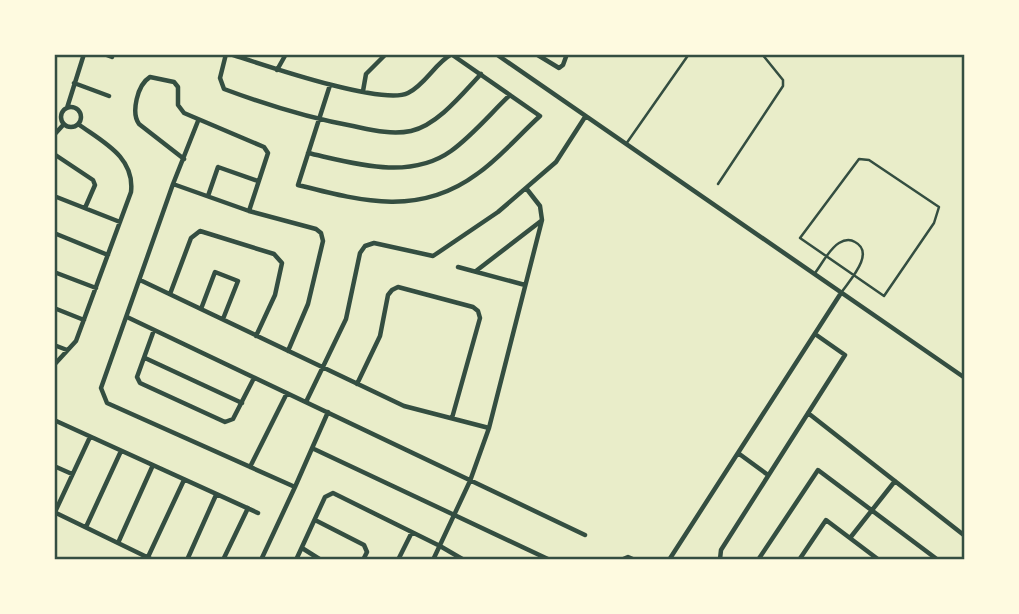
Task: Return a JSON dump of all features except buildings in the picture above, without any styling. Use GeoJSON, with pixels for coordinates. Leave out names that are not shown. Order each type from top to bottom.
{"type":"FeatureCollection","features":[{"type":"Feature","properties":{"kind":"street"},"geometry":{"type":"LineString","coordinates":[[54,365],[76,341],[131,192],[131,173],[122,156],[78,124],[64,124],[61,117],[67,108],[84,54]]}},
{"type":"Feature","properties":{"kind":"street"},"geometry":{"type":"LineString","coordinates":[[104,54],[112,57]]}},
{"type":"Feature","properties":{"kind":"street"},"geometry":{"type":"LineString","coordinates":[[330,85],[319,120],[308,153],[298,185],[372,202],[412,202],[447,192],[477,174],[540,116],[481,74],[452,55],[442,57],[419,84],[407,93],[393,96],[330,85],[228,54],[220,78],[224,89],[271,107],[319,120],[390,133],[413,131],[434,119],[481,74]]}},
{"type":"Feature","properties":{"kind":"street"},"geometry":{"type":"LineString","coordinates":[[277,70],[286,54]]}},
{"type":"Feature","properties":{"kind":"street"},"geometry":{"type":"LineString","coordinates":[[363,91],[366,75],[386,54]]}},
{"type":"Feature","properties":{"kind":"street"},"geometry":{"type":"LineString","coordinates":[[496,54],[965,378]]}},
{"type":"Feature","properties":{"kind":"street"},"geometry":{"type":"LineString","coordinates":[[536,54],[559,68],[567,54]]}},
{"type":"Feature","properties":{"kind":"street"},"geometry":{"type":"LineString","coordinates":[[184,159],[139,124],[134,117],[145,80],[150,77],[174,82],[178,87],[178,105],[184,113],[264,147],[268,153],[248,211]]}},
{"type":"Feature","properties":{"kind":"street"},"geometry":{"type":"LineString","coordinates":[[75,83],[109,96]]}},
{"type":"Feature","properties":{"kind":"street"},"geometry":{"type":"LineString","coordinates":[[308,153],[377,168],[414,167],[450,152],[510,95]]}},
{"type":"Feature","properties":{"kind":"street"},"geometry":{"type":"LineString","coordinates":[[67,108],[75,107],[80,113],[78,124]]}},
{"type":"Feature","properties":{"kind":"street"},"geometry":{"type":"LineString","coordinates":[[306,402],[346,319],[360,253],[365,246],[374,243],[433,256],[498,212],[556,162],[585,117]]}},
{"type":"Feature","properties":{"kind":"street"},"geometry":{"type":"LineString","coordinates":[[198,121],[101,388],[107,403],[295,487]]}},
{"type":"Feature","properties":{"kind":"street"},"geometry":{"type":"LineString","coordinates":[[54,135],[64,124]]}},
{"type":"Feature","properties":{"kind":"street"},"geometry":{"type":"LineString","coordinates":[[54,153],[93,180],[94,185],[85,208]]}},
{"type":"Feature","properties":{"kind":"street"},"geometry":{"type":"LineString","coordinates":[[208,196],[218,167],[258,181]]}},
{"type":"Feature","properties":{"kind":"street"},"geometry":{"type":"LineString","coordinates":[[173,184],[248,211],[316,229],[321,233],[323,241],[308,304],[288,351]]}},
{"type":"Feature","properties":{"kind":"street"},"geometry":{"type":"LineString","coordinates":[[433,560],[470,481],[489,428],[542,220],[540,206],[526,188]]}},
{"type":"Feature","properties":{"kind":"street"},"geometry":{"type":"LineString","coordinates":[[54,196],[120,222]]}},
{"type":"Feature","properties":{"kind":"street"},"geometry":{"type":"LineString","coordinates":[[476,271],[542,220]]}},
{"type":"Feature","properties":{"kind":"street"},"geometry":{"type":"LineString","coordinates":[[170,294],[191,238],[200,231],[274,254],[282,263],[275,295],[257,336]]}},
{"type":"Feature","properties":{"kind":"street"},"geometry":{"type":"LineString","coordinates":[[54,233],[108,255]]}},
{"type":"Feature","properties":{"kind":"street"},"geometry":{"type":"LineString","coordinates":[[458,267],[525,285]]}},
{"type":"Feature","properties":{"kind":"street"},"geometry":{"type":"LineString","coordinates":[[54,272],[96,288]]}},
{"type":"Feature","properties":{"kind":"street"},"geometry":{"type":"LineString","coordinates":[[201,309],[215,272],[238,281],[223,319]]}},
{"type":"Feature","properties":{"kind":"street"},"geometry":{"type":"LineString","coordinates":[[140,280],[404,406],[489,428]]}},
{"type":"Feature","properties":{"kind":"street"},"geometry":{"type":"LineString","coordinates":[[357,384],[380,336],[388,295],[392,290],[398,287],[473,307],[480,318],[452,419]]}},
{"type":"Feature","properties":{"kind":"street"},"geometry":{"type":"LineString","coordinates":[[669,560],[841,293]]}},
{"type":"Feature","properties":{"kind":"street"},"geometry":{"type":"LineString","coordinates":[[54,308],[84,320]]}},
{"type":"Feature","properties":{"kind":"street"},"geometry":{"type":"LineString","coordinates":[[127,317],[585,534]]}},
{"type":"Feature","properties":{"kind":"street"},"geometry":{"type":"LineString","coordinates":[[154,330],[138,377],[140,383],[225,422],[233,419],[254,377]]}},
{"type":"Feature","properties":{"kind":"street"},"geometry":{"type":"LineString","coordinates":[[722,560],[721,550],[845,355],[815,334]]}},
{"type":"Feature","properties":{"kind":"street"},"geometry":{"type":"LineString","coordinates":[[54,345],[67,350]]}},
{"type":"Feature","properties":{"kind":"street"},"geometry":{"type":"LineString","coordinates":[[144,358],[242,403]]}},
{"type":"Feature","properties":{"kind":"street"},"geometry":{"type":"LineString","coordinates":[[250,467],[287,393]]}},
{"type":"Feature","properties":{"kind":"street"},"geometry":{"type":"LineString","coordinates":[[261,560],[314,449],[328,412]]}},
{"type":"Feature","properties":{"kind":"street"},"geometry":{"type":"LineString","coordinates":[[808,413],[962,534],[965,524]]}},
{"type":"Feature","properties":{"kind":"street"},"geometry":{"type":"LineString","coordinates":[[54,420],[258,513]]}},
{"type":"Feature","properties":{"kind":"street"},"geometry":{"type":"LineString","coordinates":[[90,436],[55,512],[150,559],[184,480]]}},
{"type":"Feature","properties":{"kind":"street"},"geometry":{"type":"LineString","coordinates":[[314,449],[550,560]]}},
{"type":"Feature","properties":{"kind":"street"},"geometry":{"type":"LineString","coordinates":[[86,527],[121,451]]}},
{"type":"Feature","properties":{"kind":"street"},"geometry":{"type":"LineString","coordinates":[[738,453],[769,475]]}},
{"type":"Feature","properties":{"kind":"street"},"geometry":{"type":"LineString","coordinates":[[54,466],[72,474]]}},
{"type":"Feature","properties":{"kind":"street"},"geometry":{"type":"LineString","coordinates":[[118,543],[153,466]]}},
{"type":"Feature","properties":{"kind":"street"},"geometry":{"type":"LineString","coordinates":[[758,560],[818,470],[938,560]]}},
{"type":"Feature","properties":{"kind":"street"},"geometry":{"type":"LineString","coordinates":[[850,538],[895,481]]}},
{"type":"Feature","properties":{"kind":"street"},"geometry":{"type":"LineString","coordinates":[[296,560],[325,497],[333,493],[464,560]]}},
{"type":"Feature","properties":{"kind":"street"},"geometry":{"type":"LineString","coordinates":[[187,560],[216,495]]}},
{"type":"Feature","properties":{"kind":"street"},"geometry":{"type":"LineString","coordinates":[[223,560],[248,508]]}},
{"type":"Feature","properties":{"kind":"street"},"geometry":{"type":"LineString","coordinates":[[315,520],[364,545],[367,552],[363,560]]}},
{"type":"Feature","properties":{"kind":"street"},"geometry":{"type":"LineString","coordinates":[[799,560],[826,520],[879,560]]}},
{"type":"Feature","properties":{"kind":"street"},"geometry":{"type":"LineString","coordinates":[[398,560],[412,532]]}},
{"type":"Feature","properties":{"kind":"street"},"geometry":{"type":"LineString","coordinates":[[302,548],[321,560]]}},
{"type":"Feature","properties":{"kind":"street"},"geometry":{"type":"LineString","coordinates":[[621,560],[628,557],[635,560]]}},
{"type":"Feature","properties":{"kind":"lane"},"geometry":{"type":"LineString","coordinates":[[626,145],[689,54]]}},
{"type":"Feature","properties":{"kind":"lane"},"geometry":{"type":"LineString","coordinates":[[718,184],[783,86],[783,80],[762,54]]}},
{"type":"Feature","properties":{"kind":"lane"},"geometry":{"type":"LineString","coordinates":[[859,159],[869,160],[939,207],[934,223],[884,296],[827,257],[800,238],[859,159]]}},
{"type":"Feature","properties":{"kind":"lane"},"geometry":{"type":"LineString","coordinates":[[814,274],[843,241],[857,243],[863,255],[841,293]]}}]}
